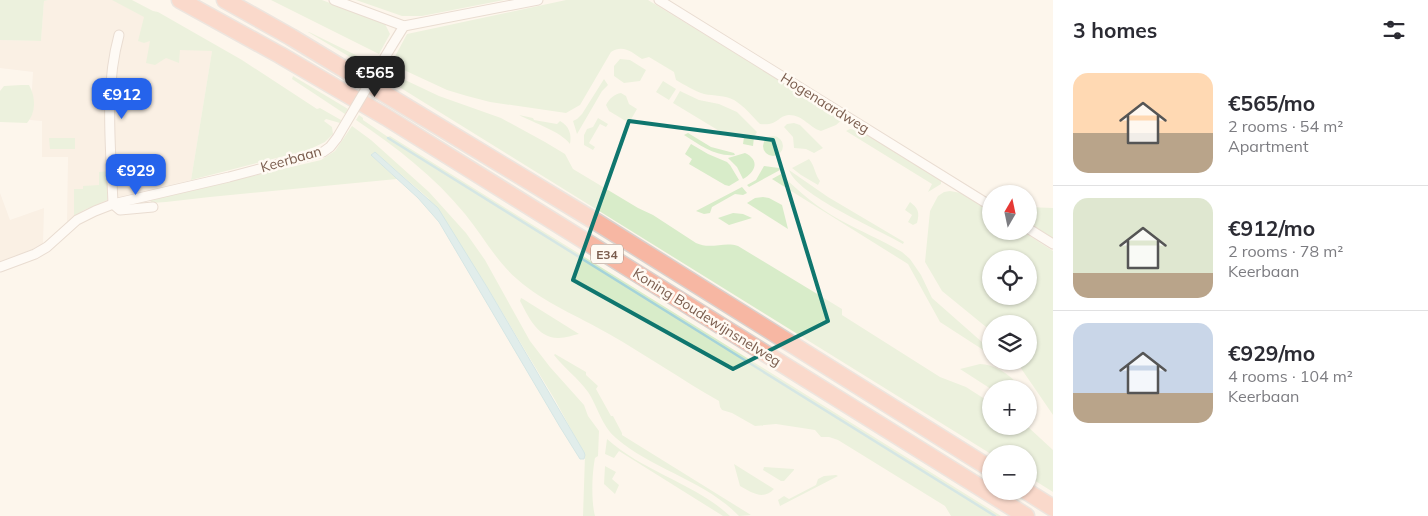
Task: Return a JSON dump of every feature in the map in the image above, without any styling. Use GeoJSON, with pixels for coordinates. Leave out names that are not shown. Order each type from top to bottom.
{"type":"FeatureCollection","features":[{"type":"Feature","properties":{"kind":"highway","name":"Koning Boudewijnsnelweg"},"geometry":{"type":"LineString","coordinates":[[180,0],[280,55],[395,122],[1026,516]]}},
{"type":"Feature","properties":{"kind":"highway","name":"Koning Boudewijnsnelweg"},"geometry":{"type":"LineString","coordinates":[[225,0],[291,36],[598,223],[982,463]]}},
{"type":"Feature","properties":{"kind":"highway"},"geometry":{"type":"LineString","coordinates":[[1037,498],[1053,508]]}},
{"type":"Feature","properties":{"kind":"street"},"geometry":{"type":"LineString","coordinates":[[334,0],[404,26],[538,0]]}},
{"type":"Feature","properties":{"kind":"street","name":"Hogenaardweg"},"geometry":{"type":"LineString","coordinates":[[659,0],[982,200]]}},
{"type":"Feature","properties":{"kind":"street","name":"Keerbaan"},"geometry":{"type":"LineString","coordinates":[[0,267],[35,254],[47,247],[77,220],[113,204],[323,152],[337,138],[404,26]]}},
{"type":"Feature","properties":{"kind":"street"},"geometry":{"type":"LineString","coordinates":[[119,35],[114,55],[110,98],[113,204],[120,210],[153,207]]}},
{"type":"Feature","properties":{"kind":"street"},"geometry":{"type":"LineString","coordinates":[[1038,235],[1053,244]]}},
{"type":"Feature","properties":{"kind":"highlighted area"},"geometry":{"type":"Polygon","coordinates":[[[629,121],[773,140],[828,321],[733,369],[573,280],[629,121]]]}},
{"type":"Feature","properties":{"kind":"shaded area"},"geometry":{"type":"Polygon","coordinates":[[[127,0],[212,51],[191,180],[118,197],[84,210],[67,222],[68,157],[42,157],[42,121],[30,120],[33,72],[0,68],[0,40],[41,41],[44,1],[127,0]]]}},
{"type":"Feature","properties":{"kind":"shaded area"},"geometry":{"type":"Polygon","coordinates":[[[0,193],[10,220],[44,208],[43,245],[0,262],[0,193]]]}},
{"type":"Feature","properties":{"kind":"green space"},"geometry":{"type":"Polygon","coordinates":[[[0,0],[48,0],[44,1],[41,41],[0,40],[0,0]]]}},
{"type":"Feature","properties":{"kind":"green space"},"geometry":{"type":"Polygon","coordinates":[[[112,0],[132,0],[158,12],[242,60],[317,109],[320,108],[341,120],[340,123],[326,119],[324,121],[332,127],[333,134],[325,142],[308,150],[191,180],[212,51],[180,50],[179,63],[166,58],[155,65],[146,63],[150,41],[144,43],[138,41],[144,17],[112,0]]]}},
{"type":"Feature","properties":{"kind":"green space"},"geometry":{"type":"Polygon","coordinates":[[[271,0],[322,0],[385,24],[390,34],[379,54],[271,0]]]}},
{"type":"Feature","properties":{"kind":"green space"},"geometry":{"type":"Polygon","coordinates":[[[356,0],[504,0],[422,16],[402,16],[356,0]]]}},
{"type":"Feature","properties":{"kind":"green space"},"geometry":{"type":"Polygon","coordinates":[[[566,0],[648,0],[843,119],[836,125],[821,131],[798,117],[789,115],[771,124],[760,124],[745,108],[734,100],[697,91],[676,80],[674,72],[649,57],[642,59],[623,49],[611,52],[580,105],[566,113],[490,102],[467,96],[447,90],[391,64],[407,34],[566,0]]]}},
{"type":"Feature","properties":{"kind":"green space"},"geometry":{"type":"Polygon","coordinates":[[[309,32],[374,64],[370,69],[309,32]]]}},
{"type":"Feature","properties":{"kind":"green space"},"geometry":{"type":"Polygon","coordinates":[[[620,59],[630,60],[646,70],[640,81],[624,83],[614,76],[614,66],[620,59]]]}},
{"type":"Feature","properties":{"kind":"green space"},"geometry":{"type":"Polygon","coordinates":[[[386,71],[439,96],[501,118],[565,154],[573,169],[653,215],[696,243],[707,246],[728,244],[738,246],[842,309],[842,315],[940,377],[966,387],[982,397],[982,435],[1037,435],[1053,450],[1053,492],[1037,482],[1037,445],[982,445],[982,448],[383,77],[386,71]]]}},
{"type":"Feature","properties":{"kind":"green space"},"geometry":{"type":"Polygon","coordinates":[[[293,76],[348,109],[345,114],[292,79],[293,76]]]}},
{"type":"Feature","properties":{"kind":"green space"},"geometry":{"type":"Polygon","coordinates":[[[604,79],[608,85],[602,91],[577,134],[573,121],[582,114],[604,79]]]}},
{"type":"Feature","properties":{"kind":"green space"},"geometry":{"type":"Polygon","coordinates":[[[663,81],[676,89],[669,100],[656,92],[663,81]]]}},
{"type":"Feature","properties":{"kind":"green space"},"geometry":{"type":"Polygon","coordinates":[[[29,85],[34,105],[32,115],[27,123],[0,122],[0,91],[4,86],[29,85]]]}},
{"type":"Feature","properties":{"kind":"green space"},"geometry":{"type":"Polygon","coordinates":[[[680,91],[699,100],[719,104],[737,112],[757,132],[754,137],[753,146],[743,144],[744,137],[721,132],[673,103],[680,91]]]}},
{"type":"Feature","properties":{"kind":"green space"},"geometry":{"type":"Polygon","coordinates":[[[621,93],[626,96],[629,104],[637,109],[629,123],[609,111],[606,105],[612,97],[621,93]]]}},
{"type":"Feature","properties":{"kind":"green space"},"geometry":{"type":"Polygon","coordinates":[[[359,115],[363,120],[388,137],[390,136],[1001,516],[951,516],[945,506],[838,440],[821,437],[815,430],[776,424],[755,426],[732,413],[722,410],[719,401],[623,342],[527,288],[509,272],[465,214],[441,187],[400,152],[356,120],[359,115]]]}},
{"type":"Feature","properties":{"kind":"green space"},"geometry":{"type":"Polygon","coordinates":[[[519,115],[557,124],[560,121],[566,125],[569,131],[571,137],[570,144],[566,139],[553,131],[519,115]]]}},
{"type":"Feature","properties":{"kind":"green space"},"geometry":{"type":"Polygon","coordinates":[[[598,118],[608,124],[606,127],[600,124],[589,143],[595,147],[593,150],[584,145],[584,135],[587,129],[593,127],[598,118]]]}},
{"type":"Feature","properties":{"kind":"green space"},"geometry":{"type":"Polygon","coordinates":[[[794,123],[800,125],[823,148],[814,153],[806,149],[794,148],[793,137],[784,127],[787,124],[794,123]]]}},
{"type":"Feature","properties":{"kind":"green space"},"geometry":{"type":"Polygon","coordinates":[[[352,126],[371,140],[429,192],[466,233],[485,260],[530,341],[584,405],[588,416],[599,431],[598,456],[595,458],[593,479],[595,516],[583,516],[585,455],[555,400],[487,287],[428,198],[375,152],[371,155],[397,179],[166,202],[152,203],[150,200],[321,160],[335,151],[352,126]]]}},
{"type":"Feature","properties":{"kind":"green space"},"geometry":{"type":"Polygon","coordinates":[[[850,129],[862,131],[941,179],[941,184],[928,192],[932,184],[846,131],[850,129]]]}},
{"type":"Feature","properties":{"kind":"green space"},"geometry":{"type":"Polygon","coordinates":[[[688,133],[711,147],[734,153],[735,155],[721,154],[708,150],[684,135],[688,133]]]}},
{"type":"Feature","properties":{"kind":"green space"},"geometry":{"type":"Polygon","coordinates":[[[773,136],[780,139],[783,146],[780,153],[773,156],[766,153],[763,146],[766,139],[773,136]]]}},
{"type":"Feature","properties":{"kind":"green space"},"geometry":{"type":"Polygon","coordinates":[[[49,138],[75,138],[75,149],[50,149],[49,138]]]}},
{"type":"Feature","properties":{"kind":"green space"},"geometry":{"type":"Polygon","coordinates":[[[691,144],[727,162],[739,180],[729,186],[725,185],[689,164],[692,159],[685,154],[691,144]]]}},
{"type":"Feature","properties":{"kind":"green space"},"geometry":{"type":"Polygon","coordinates":[[[745,153],[753,159],[754,166],[751,173],[743,179],[737,167],[728,158],[745,153]]]}},
{"type":"Feature","properties":{"kind":"green space"},"geometry":{"type":"Polygon","coordinates":[[[809,159],[820,181],[818,185],[792,168],[809,159]]]}},
{"type":"Feature","properties":{"kind":"green space"},"geometry":{"type":"Polygon","coordinates":[[[764,166],[779,168],[780,170],[749,187],[747,185],[756,180],[764,166]]]}},
{"type":"Feature","properties":{"kind":"green space"},"geometry":{"type":"Polygon","coordinates":[[[789,170],[828,197],[904,242],[903,244],[822,200],[795,180],[789,170]]]}},
{"type":"Feature","properties":{"kind":"green space"},"geometry":{"type":"Polygon","coordinates":[[[108,171],[109,195],[107,200],[74,216],[74,189],[83,189],[83,186],[99,185],[99,172],[108,171]]]}},
{"type":"Feature","properties":{"kind":"green space"},"geometry":{"type":"Polygon","coordinates":[[[781,174],[824,210],[902,252],[910,259],[921,275],[932,298],[982,342],[982,349],[940,322],[908,264],[772,179],[781,174]]]}},
{"type":"Feature","properties":{"kind":"green space"},"geometry":{"type":"Polygon","coordinates":[[[742,187],[747,193],[743,195],[735,194],[712,207],[710,213],[704,214],[696,211],[742,187]]]}},
{"type":"Feature","properties":{"kind":"green space"},"geometry":{"type":"Polygon","coordinates":[[[950,191],[961,193],[982,206],[982,240],[1036,240],[1053,251],[1053,415],[1037,392],[1037,380],[1029,380],[1022,370],[1037,370],[1037,315],[982,315],[982,324],[942,291],[925,262],[930,211],[938,196],[950,191]]]}},
{"type":"Feature","properties":{"kind":"green space"},"geometry":{"type":"Polygon","coordinates":[[[763,197],[782,205],[788,229],[747,203],[755,198],[763,197]]]}},
{"type":"Feature","properties":{"kind":"green space"},"geometry":{"type":"Polygon","coordinates":[[[910,202],[917,208],[918,213],[917,223],[913,225],[908,222],[912,215],[905,210],[910,202]]]}},
{"type":"Feature","properties":{"kind":"green space"},"geometry":{"type":"Polygon","coordinates":[[[1038,207],[1053,208],[1053,238],[1038,229],[1038,207]]]}},
{"type":"Feature","properties":{"kind":"green space"},"geometry":{"type":"Polygon","coordinates":[[[733,213],[743,214],[752,218],[729,225],[718,218],[733,213]]]}},
{"type":"Feature","properties":{"kind":"green space"},"geometry":{"type":"Polygon","coordinates":[[[521,298],[579,334],[564,338],[545,335],[530,320],[520,301],[521,298]]]}},
{"type":"Feature","properties":{"kind":"green space"},"geometry":{"type":"Polygon","coordinates":[[[555,354],[586,372],[586,375],[598,386],[596,389],[611,416],[613,416],[622,435],[751,515],[739,516],[710,493],[646,459],[616,438],[603,422],[588,392],[558,360],[555,354]]]}},
{"type":"Feature","properties":{"kind":"green space"},"geometry":{"type":"Polygon","coordinates":[[[982,364],[982,370],[1000,370],[1014,380],[982,380],[982,383],[960,369],[982,364]]]}},
{"type":"Feature","properties":{"kind":"green space"},"geometry":{"type":"Polygon","coordinates":[[[607,439],[637,460],[701,495],[730,516],[723,516],[619,451],[614,458],[605,454],[607,439]]]}},
{"type":"Feature","properties":{"kind":"green space"},"geometry":{"type":"Polygon","coordinates":[[[734,464],[774,489],[770,493],[761,495],[740,486],[734,464]]]}},
{"type":"Feature","properties":{"kind":"green space"},"geometry":{"type":"Polygon","coordinates":[[[605,466],[616,472],[612,479],[619,485],[615,494],[604,484],[605,466]]]}},
{"type":"Feature","properties":{"kind":"green space"},"geometry":{"type":"Polygon","coordinates":[[[764,467],[794,470],[784,481],[781,481],[763,470],[764,467]]]}},
{"type":"Feature","properties":{"kind":"green space"},"geometry":{"type":"Polygon","coordinates":[[[824,476],[838,476],[780,506],[778,500],[784,496],[789,499],[816,485],[818,479],[824,476]]]}},
{"type":"Feature","properties":{"kind":"water"},"geometry":{"type":"Polygon","coordinates":[[[375,152],[438,208],[584,452],[584,459],[580,459],[560,427],[439,222],[418,198],[371,155],[375,152]]]}},
{"type":"Feature","properties":{"kind":"waterway"},"geometry":{"type":"LineString","coordinates":[[388,138],[995,516]]}}]}
